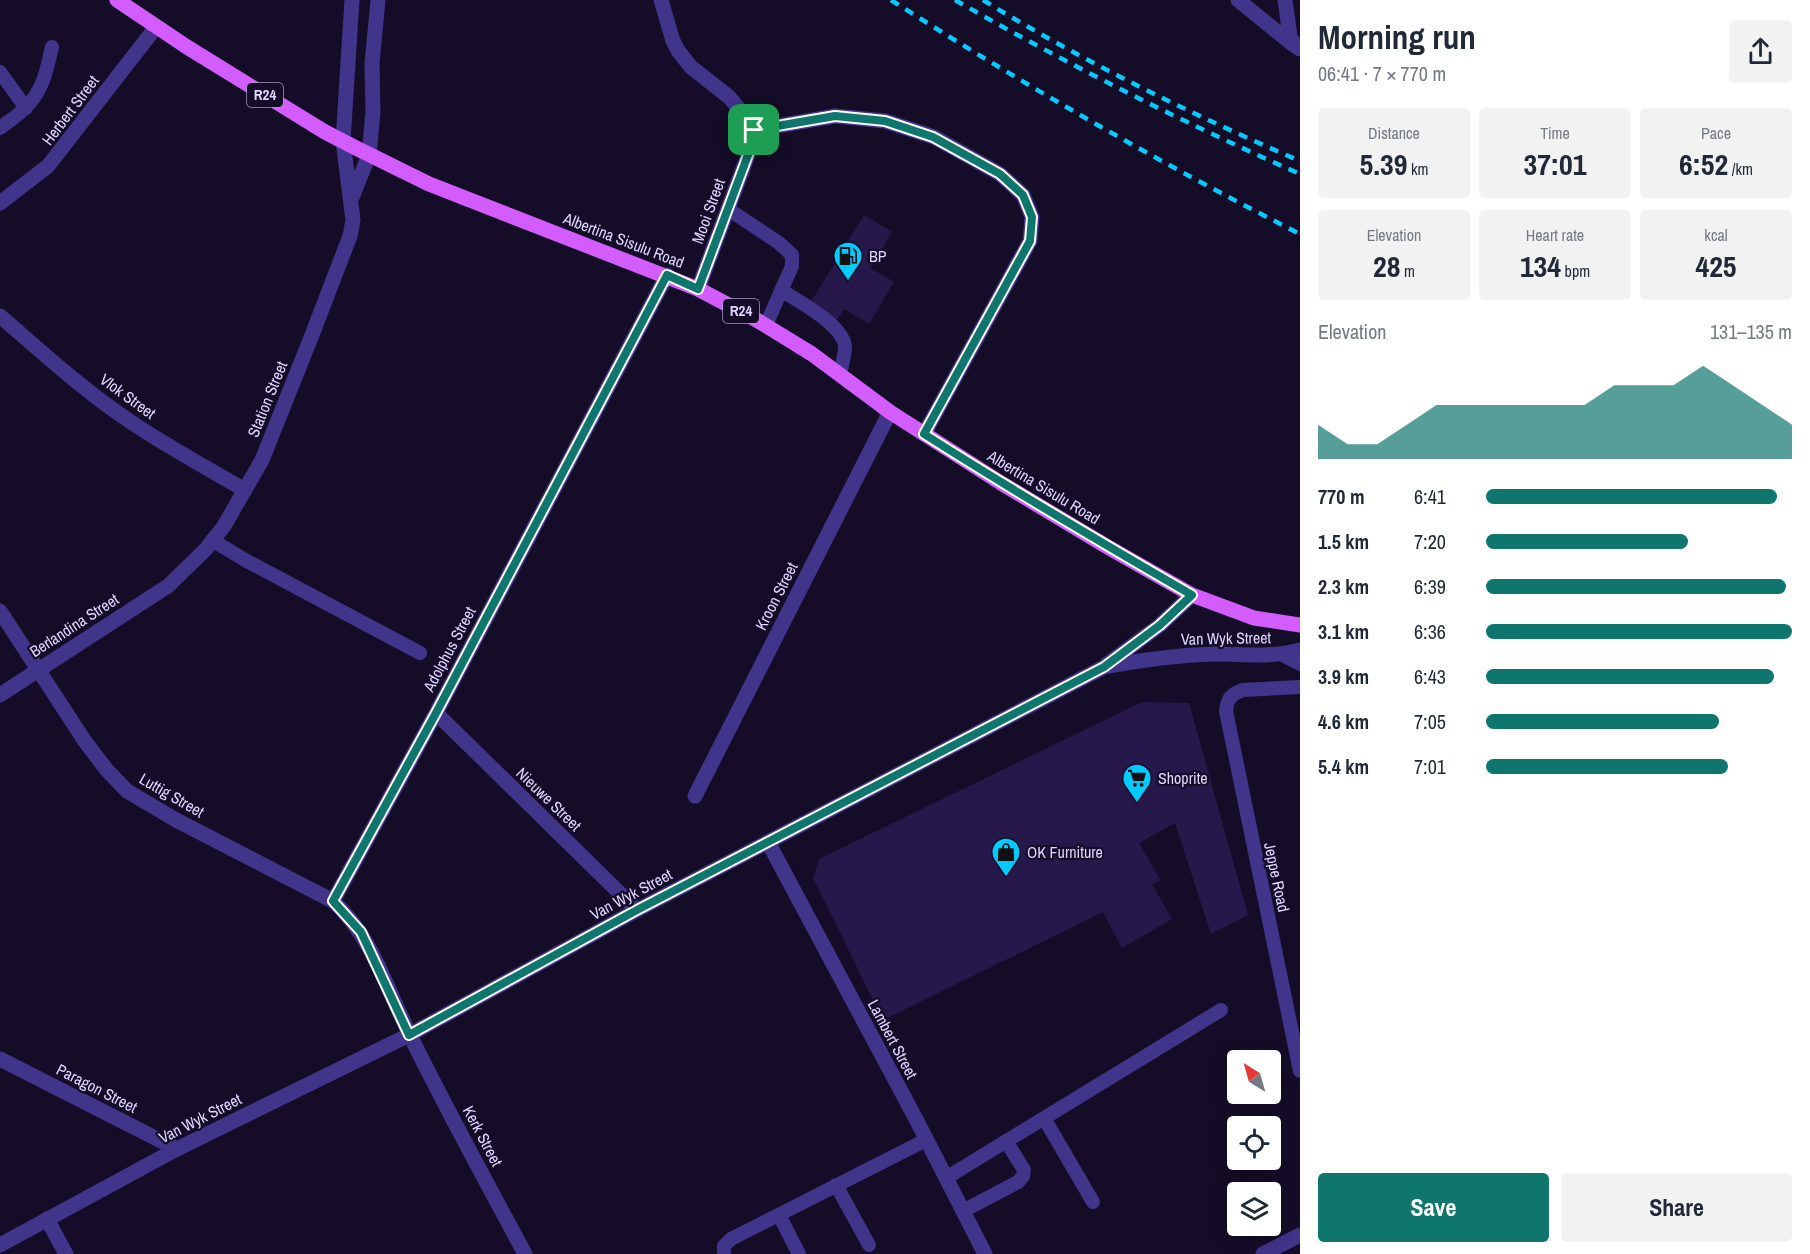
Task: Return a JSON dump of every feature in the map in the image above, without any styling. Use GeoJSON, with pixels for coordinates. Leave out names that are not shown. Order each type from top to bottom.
{"type":"FeatureCollection","features":[{"type":"Feature","properties":{"kind":"main road","name":"Albertina Sisulu Road"},"geometry":{"type":"LineString","coordinates":[[117,0],[156,27],[325,132],[369,155],[429,184],[667,275],[766,326],[812,354],[890,412],[1001,483],[1192,595],[1254,618],[1300,625]]}},
{"type":"Feature","properties":{"kind":"street","name":"Station Street"},"geometry":{"type":"LineString","coordinates":[[168,586],[224,526],[262,460],[350,236],[353,220],[343,141],[352,0]]}},
{"type":"Feature","properties":{"kind":"street","name":"Station Street"},"geometry":{"type":"LineString","coordinates":[[351,201],[369,155],[373,112],[372,64],[378,0]]}},
{"type":"Feature","properties":{"kind":"street"},"geometry":{"type":"LineString","coordinates":[[661,0],[673,41],[679,52],[691,67],[729,97],[751,123],[754,130],[835,116],[885,121],[933,137],[1000,174],[1023,195],[1032,217],[1030,241],[924,434]]}},
{"type":"Feature","properties":{"kind":"street"},"geometry":{"type":"LineString","coordinates":[[1238,0],[1297,45]]}},
{"type":"Feature","properties":{"kind":"street"},"geometry":{"type":"LineString","coordinates":[[1285,0],[1297,45]]}},
{"type":"Feature","properties":{"kind":"street","name":"Herbert Street"},"geometry":{"type":"LineString","coordinates":[[0,203],[40,175],[58,156],[156,27]]}},
{"type":"Feature","properties":{"kind":"street","name":"Mooi Street"},"geometry":{"type":"LineString","coordinates":[[698,289],[754,139],[754,130]]}},
{"type":"Feature","properties":{"kind":"street","name":"Adolphus Street"},"geometry":{"type":"LineString","coordinates":[[333,901],[436,713],[667,275]]}},
{"type":"Feature","properties":{"kind":"street","name":"Vlok Street"},"geometry":{"type":"LineString","coordinates":[[0,316],[59,367],[130,422],[245,490]]}},
{"type":"Feature","properties":{"kind":"street","name":"Kroon Street"},"geometry":{"type":"LineString","coordinates":[[695,796],[890,412]]}},
{"type":"Feature","properties":{"kind":"street","name":"Berlandina Street"},"geometry":{"type":"LineString","coordinates":[[0,695],[168,586]]}},
{"type":"Feature","properties":{"kind":"street"},"geometry":{"type":"LineString","coordinates":[[1104,667],[1160,625],[1192,595]]}},
{"type":"Feature","properties":{"kind":"street","name":"Luttig Street"},"geometry":{"type":"LineString","coordinates":[[0,611],[84,740],[106,769],[127,791],[176,820],[333,901]]}},
{"type":"Feature","properties":{"kind":"street","name":"Van Wyk Street"},"geometry":{"type":"LineString","coordinates":[[0,1245],[177,1149],[409,1035],[637,910],[1104,667],[1152,658],[1283,655],[1300,650]]}},
{"type":"Feature","properties":{"kind":"street","name":"Nieuwe Street"},"geometry":{"type":"LineString","coordinates":[[436,713],[637,910]]}},
{"type":"Feature","properties":{"kind":"street","name":"Lambert Street"},"geometry":{"type":"LineString","coordinates":[[768,842],[927,1140],[985,1254]]}},
{"type":"Feature","properties":{"kind":"street"},"geometry":{"type":"LineString","coordinates":[[333,901],[361,932],[409,1035]]}},
{"type":"Feature","properties":{"kind":"street","name":"Kerk Street"},"geometry":{"type":"LineString","coordinates":[[409,1035],[525,1254]]}},
{"type":"Feature","properties":{"kind":"street","name":"Paragon Street"},"geometry":{"type":"LineString","coordinates":[[0,1059],[177,1149]]}},
{"type":"Feature","properties":{"kind":"street"},"geometry":{"type":"LineString","coordinates":[[47,1219],[66,1254]]}},
{"type":"Feature","properties":{"kind":"street"},"geometry":{"type":"LineString","coordinates":[[1263,1254],[1300,1235]]}},
{"type":"Feature","properties":{"kind":"lane"},"geometry":{"type":"LineString","coordinates":[[0,128],[26,108],[41,87],[52,47]]}},
{"type":"Feature","properties":{"kind":"lane"},"geometry":{"type":"LineString","coordinates":[[0,72],[26,108]]}},
{"type":"Feature","properties":{"kind":"lane"},"geometry":{"type":"LineString","coordinates":[[728,209],[779,243],[791,253],[793,258],[792,266],[766,326]]}},
{"type":"Feature","properties":{"kind":"lane"},"geometry":{"type":"LineString","coordinates":[[781,290],[836,328],[845,347],[840,374]]}},
{"type":"Feature","properties":{"kind":"lane"},"geometry":{"type":"LineString","coordinates":[[212,540],[245,560],[420,653]]}},
{"type":"Feature","properties":{"kind":"lane"},"geometry":{"type":"LineString","coordinates":[[1283,655],[1300,664]]}},
{"type":"Feature","properties":{"kind":"lane","name":"Jeppe Road"},"geometry":{"type":"LineString","coordinates":[[1300,687],[1243,690],[1234,693],[1227,701],[1226,711],[1300,1071]]}},
{"type":"Feature","properties":{"kind":"lane"},"geometry":{"type":"LineString","coordinates":[[946,1178],[1221,1010]]}},
{"type":"Feature","properties":{"kind":"lane"},"geometry":{"type":"LineString","coordinates":[[1044,1118],[1093,1202]]}},
{"type":"Feature","properties":{"kind":"lane"},"geometry":{"type":"LineString","coordinates":[[724,1254],[724,1246],[731,1239],[927,1140]]}},
{"type":"Feature","properties":{"kind":"lane"},"geometry":{"type":"LineString","coordinates":[[963,1211],[1017,1182],[1023,1176],[1024,1170],[1006,1141]]}},
{"type":"Feature","properties":{"kind":"lane"},"geometry":{"type":"LineString","coordinates":[[836,1185],[869,1245]]}},
{"type":"Feature","properties":{"kind":"lane"},"geometry":{"type":"LineString","coordinates":[[779,1215],[799,1254]]}},
{"type":"Feature","properties":{"kind":"building"},"geometry":{"type":"Polygon","coordinates":[[[864,215],[892,232],[870,268],[894,282],[869,324],[844,309],[835,323],[808,307],[864,215]]]}},
{"type":"Feature","properties":{"kind":"building"},"geometry":{"type":"Polygon","coordinates":[[[1142,702],[1189,703],[1248,915],[1211,934],[1175,823],[1139,843],[1161,881],[1152,884],[1172,919],[1122,948],[1103,912],[883,1020],[813,878],[819,859],[1142,702]]]}},
{"type":"Feature","properties":{"kind":"railway"},"geometry":{"type":"LineString","coordinates":[[891,0],[1093,122],[1300,234]]}},
{"type":"Feature","properties":{"kind":"railway"},"geometry":{"type":"LineString","coordinates":[[955,0],[1125,92],[1300,174]]}},
{"type":"Feature","properties":{"kind":"railway"},"geometry":{"type":"LineString","coordinates":[[983,0],[1060,45],[1139,86],[1300,161]]}},
{"type":"Feature","properties":{"kind":"place","name":"BP"},"geometry":{"type":"Point","coordinates":[848,282]}},
{"type":"Feature","properties":{"kind":"place","name":"Shoprite"},"geometry":{"type":"Point","coordinates":[1137,804]}},
{"type":"Feature","properties":{"kind":"place","name":"OK Furniture"},"geometry":{"type":"Point","coordinates":[1006,878]}},
{"type":"Feature","properties":{"kind":"route"},"geometry":{"type":"LineString","coordinates":[[835,116],[885,121],[933,137],[1000,174],[1023,195],[1032,217],[1030,241],[924,434],[1001,483],[1192,595],[1160,625],[1104,667],[637,910],[409,1035],[361,932],[333,901],[436,713],[667,275],[698,289],[754,139],[754,130],[835,116]]}}]}
